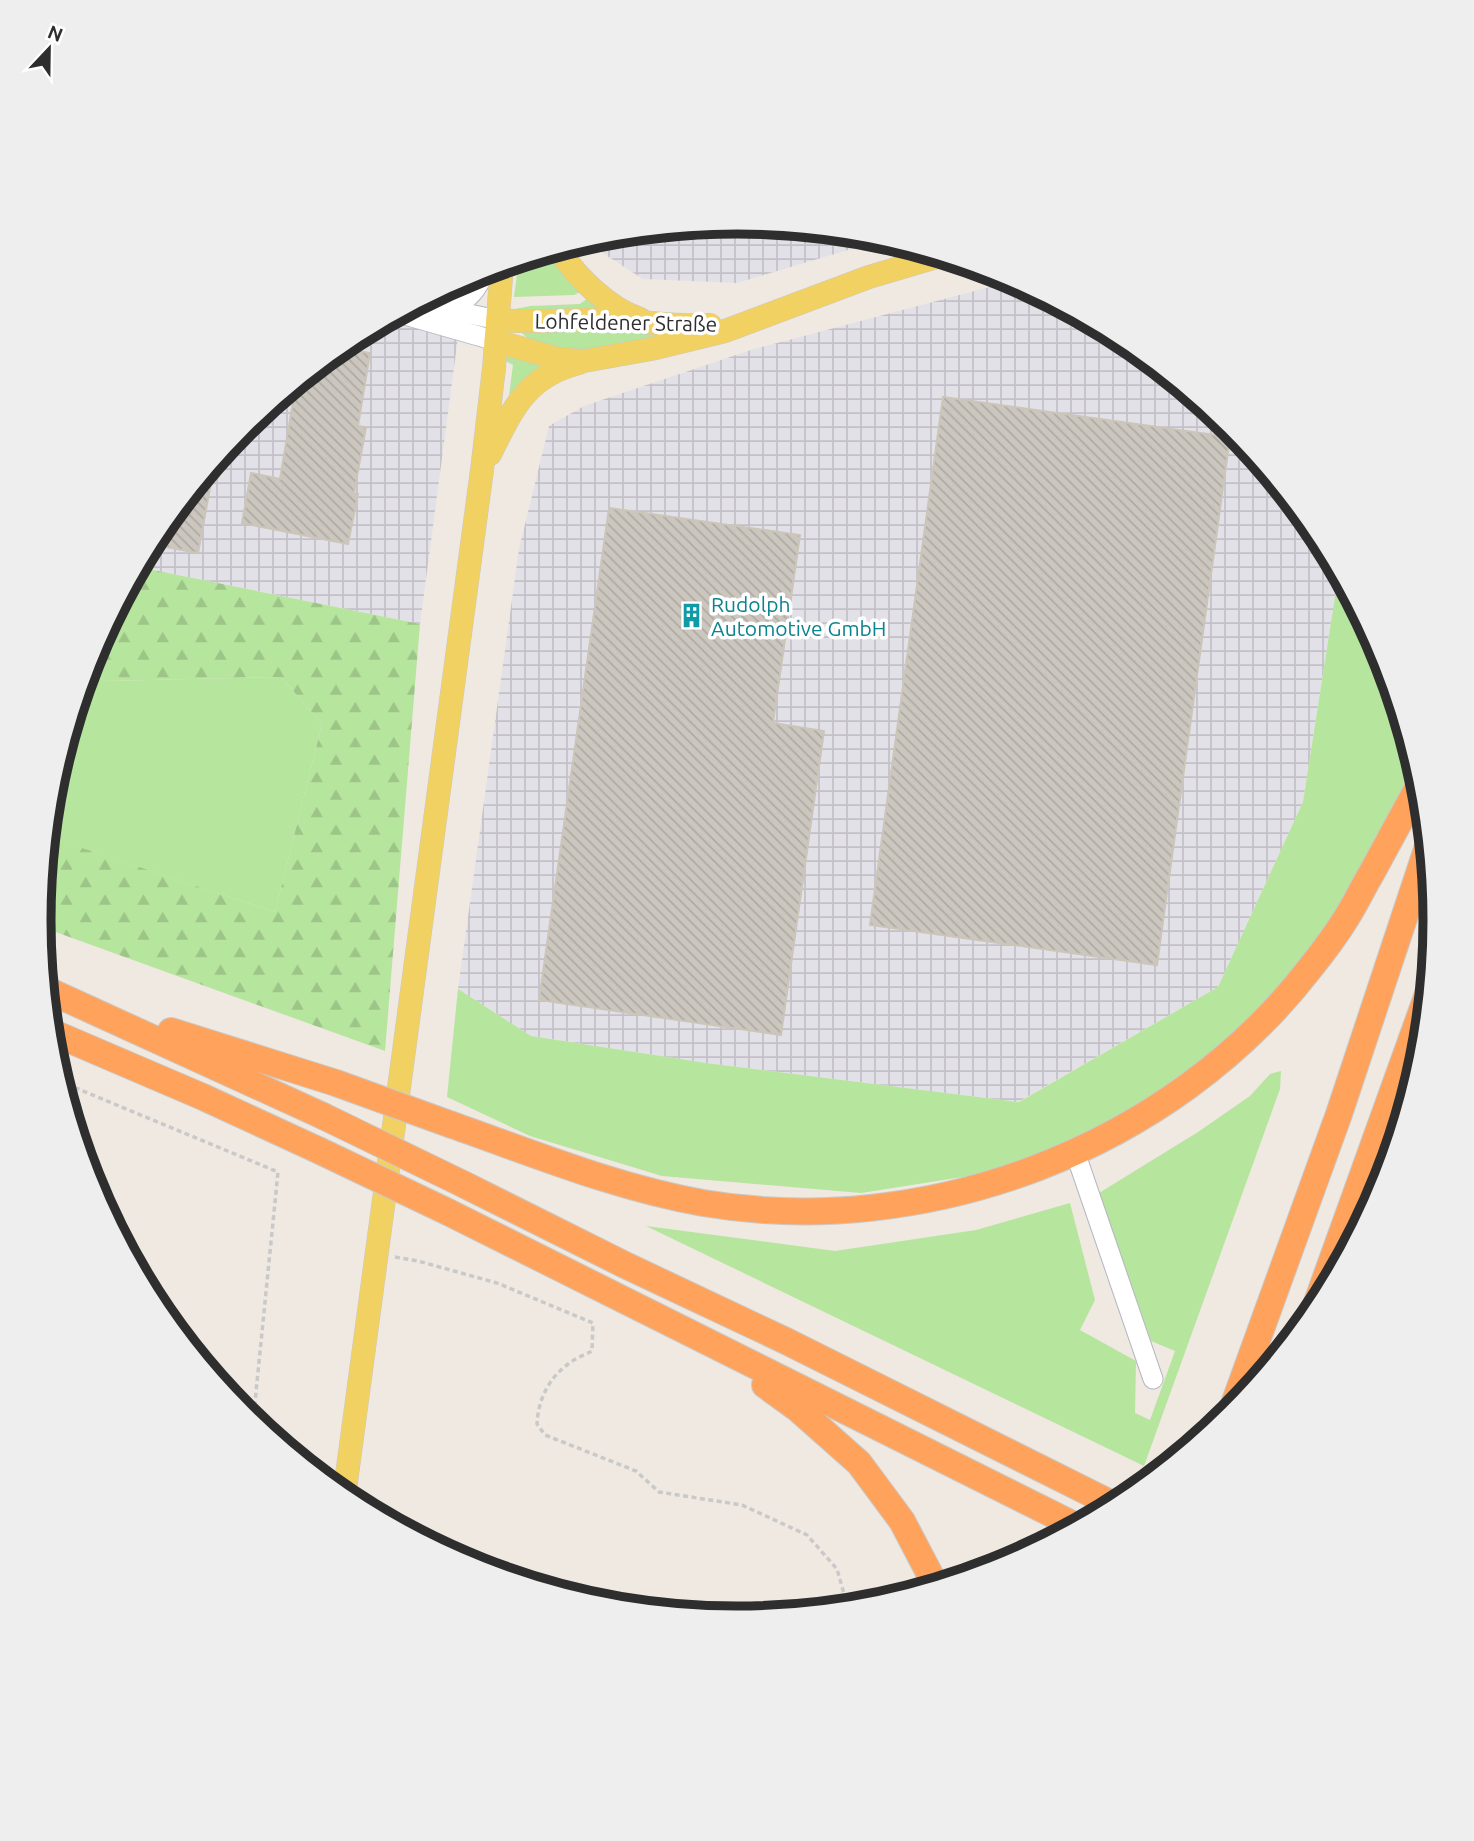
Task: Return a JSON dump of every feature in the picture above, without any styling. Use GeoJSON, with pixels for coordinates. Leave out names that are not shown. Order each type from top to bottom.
{"type":"FeatureCollection","features":[{"type":"Feature","properties":{"kind":"highway"},"geometry":{"type":"LineString","coordinates":[[56,993],[336,1083],[585,1172],[644,1190],[704,1203],[766,1210],[828,1210],[889,1205],[950,1194],[1009,1178],[1075,1152],[1122,1128],[1174,1095],[1223,1058],[1269,1016],[1309,969],[1346,919],[1412,799]]}},
{"type":"Feature","properties":{"kind":"highway"},"geometry":{"type":"LineString","coordinates":[[1241,1386],[1339,1114],[1421,867]]}},
{"type":"Feature","properties":{"kind":"highway"},"geometry":{"type":"LineString","coordinates":[[56,993],[323,1116],[786,1341],[1104,1500]]}},
{"type":"Feature","properties":{"kind":"highway"},"geometry":{"type":"LineString","coordinates":[[61,1036],[202,1097],[448,1212],[1067,1522]]}},
{"type":"Feature","properties":{"kind":"highway"},"geometry":{"type":"LineString","coordinates":[[1330,1265],[1413,1036]]}},
{"type":"Feature","properties":{"kind":"highway"},"geometry":{"type":"LineString","coordinates":[[710,1344],[798,1409],[859,1463],[902,1521],[932,1578]]}},
{"type":"Feature","properties":{"kind":"main road"},"geometry":{"type":"LineString","coordinates":[[563,257],[592,288],[632,316],[653,323]]}},
{"type":"Feature","properties":{"kind":"main road","name":"Lohfeldener Straße"},"geometry":{"type":"LineString","coordinates":[[497,331],[559,359],[584,361],[651,349],[725,331],[869,277],[924,261]]}},
{"type":"Feature","properties":{"kind":"main road"},"geometry":{"type":"LineString","coordinates":[[346,1484],[482,470],[501,276]]}},
{"type":"Feature","properties":{"kind":"main road","name":"Lohfeldener Straße"},"geometry":{"type":"LineString","coordinates":[[497,331],[513,322],[600,320],[696,326],[754,319]]}},
{"type":"Feature","properties":{"kind":"main road"},"geometry":{"type":"LineString","coordinates":[[482,470],[518,401],[533,385],[553,372],[584,361]]}},
{"type":"Feature","properties":{"kind":"street"},"geometry":{"type":"LineString","coordinates":[[450,310],[472,296],[480,284]]}},
{"type":"Feature","properties":{"kind":"street"},"geometry":{"type":"LineString","coordinates":[[427,308],[450,310],[497,331]]}},
{"type":"Feature","properties":{"kind":"street"},"geometry":{"type":"LineString","coordinates":[[413,316],[497,331]]}},
{"type":"Feature","properties":{"kind":"street"},"geometry":{"type":"LineString","coordinates":[[1075,1152],[1153,1379]]}},
{"type":"Feature","properties":{"kind":"path"},"geometry":{"type":"LineString","coordinates":[[71,1086],[278,1172],[254,1408]]}},
{"type":"Feature","properties":{"kind":"path"},"geometry":{"type":"LineString","coordinates":[[376,1253],[418,1261],[497,1283],[593,1323],[592,1351],[567,1365],[546,1388],[538,1411],[537,1424],[545,1435],[636,1471],[659,1492],[742,1504],[807,1535],[836,1569],[845,1598]]}},
{"type":"Feature","properties":{"kind":"shaded area"},"geometry":{"type":"Polygon","coordinates":[[[737,234],[827,240],[863,246],[737,283],[643,279],[596,249],[647,240],[737,234]]]}},
{"type":"Feature","properties":{"kind":"shaded area"},"geometry":{"type":"Polygon","coordinates":[[[999,286],[1041,305],[1080,326],[1155,376],[1222,435],[1253,468],[1308,539],[1336,587],[1303,802],[1218,987],[1018,1102],[706,1063],[531,1036],[458,989],[519,549],[549,426],[584,406],[754,349],[999,286]]]}},
{"type":"Feature","properties":{"kind":"shaded area"},"geometry":{"type":"Polygon","coordinates":[[[464,291],[420,624],[148,569],[166,539],[221,468],[285,405],[319,376],[356,350],[394,326],[464,291]]]}},
{"type":"Feature","properties":{"kind":"green space"},"geometry":{"type":"Polygon","coordinates":[[[556,259],[582,291],[574,295],[514,297],[518,271],[556,259]]]}},
{"type":"Feature","properties":{"kind":"green space"},"geometry":{"type":"Polygon","coordinates":[[[588,298],[601,311],[517,312],[515,309],[580,304],[588,298]]]}},
{"type":"Feature","properties":{"kind":"green space"},"geometry":{"type":"Polygon","coordinates":[[[614,330],[662,335],[660,338],[567,352],[528,339],[521,332],[614,330]]]}},
{"type":"Feature","properties":{"kind":"green space"},"geometry":{"type":"Polygon","coordinates":[[[507,354],[542,365],[509,395],[513,365],[506,361],[507,354]]]}},
{"type":"Feature","properties":{"kind":"green space"},"geometry":{"type":"Polygon","coordinates":[[[148,569],[420,624],[385,1051],[51,930],[52,876],[57,829],[67,843],[275,912],[322,724],[281,677],[105,681],[96,675],[103,658],[148,569]]]}},
{"type":"Feature","properties":{"kind":"green space"},"geometry":{"type":"Polygon","coordinates":[[[1336,587],[1371,658],[1387,700],[1408,776],[1364,871],[1284,987],[1220,1051],[1101,1133],[988,1173],[861,1193],[662,1176],[530,1136],[447,1097],[458,989],[531,1036],[706,1063],[1019,1102],[1218,987],[1303,802],[1336,587]]]}},
{"type":"Feature","properties":{"kind":"green space"},"geometry":{"type":"Polygon","coordinates":[[[96,675],[105,681],[281,677],[322,724],[275,912],[66,843],[57,830],[64,787],[74,743],[96,675]]]}},
{"type":"Feature","properties":{"kind":"green space"},"geometry":{"type":"Polygon","coordinates":[[[1281,1071],[1280,1089],[1144,1466],[646,1226],[835,1251],[976,1230],[1070,1203],[1095,1300],[1080,1330],[1136,1361],[1135,1413],[1150,1420],[1175,1351],[1151,1341],[1099,1193],[1198,1132],[1250,1096],[1270,1074],[1281,1071]]]}},
{"type":"Feature","properties":{"kind":"building"},"geometry":{"type":"Polygon","coordinates":[[[355,351],[370,353],[358,426],[366,427],[354,493],[358,494],[348,544],[242,523],[251,473],[280,479],[294,398],[355,351]]]}},
{"type":"Feature","properties":{"kind":"building"},"geometry":{"type":"Polygon","coordinates":[[[943,397],[1223,436],[1229,443],[1157,965],[870,925],[943,397]]]}},
{"type":"Feature","properties":{"kind":"building"},"geometry":{"type":"Polygon","coordinates":[[[212,480],[198,553],[162,546],[212,480]]]}},
{"type":"Feature","properties":{"kind":"building"},"geometry":{"type":"Polygon","coordinates":[[[609,508],[800,535],[773,723],[824,731],[781,1035],[539,1000],[609,508]]]}},
{"type":"Feature","properties":{"kind":"place","name":"Rudolph Automotive GmbH"},"geometry":{"type":"Point","coordinates":[691,616]}}]}
